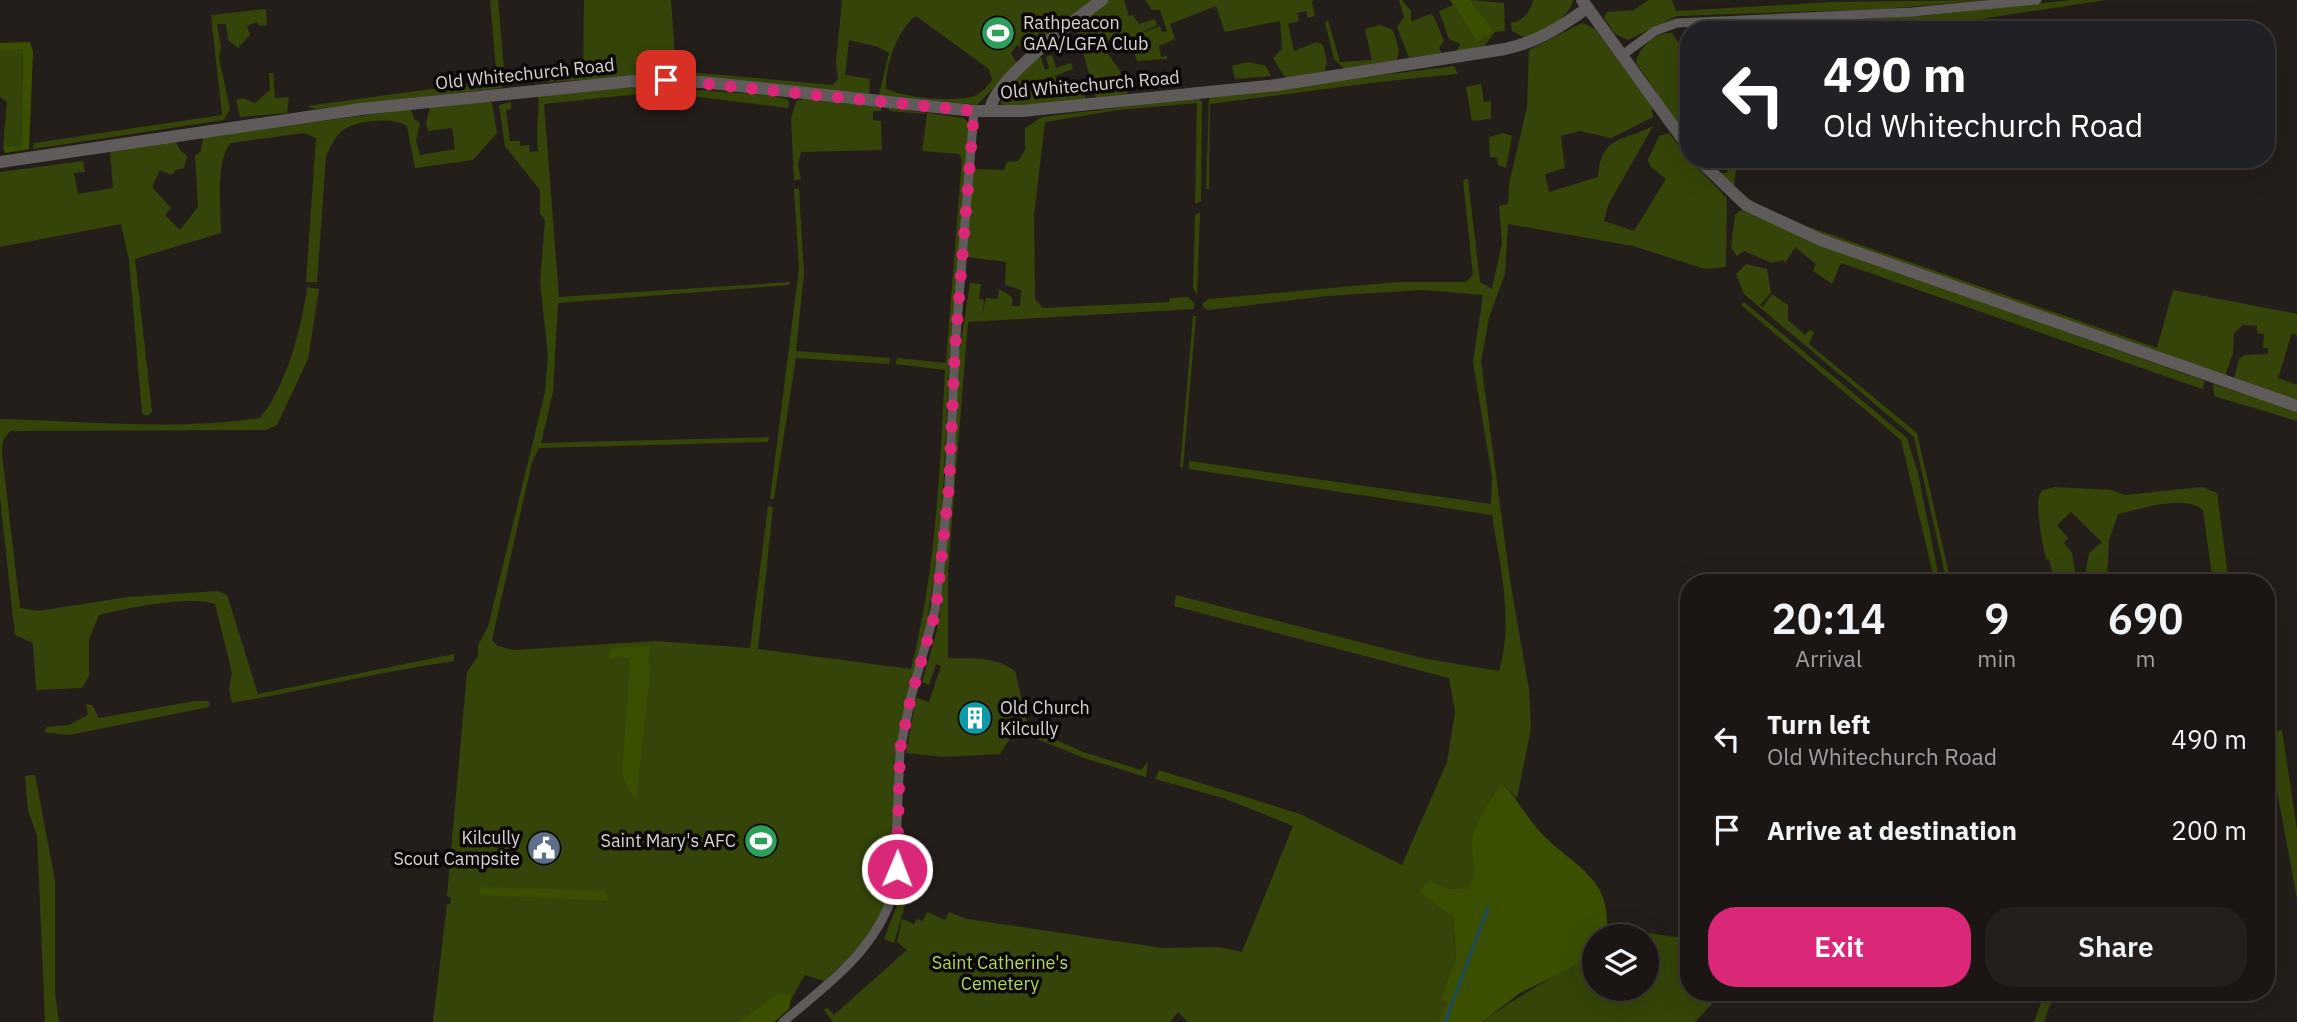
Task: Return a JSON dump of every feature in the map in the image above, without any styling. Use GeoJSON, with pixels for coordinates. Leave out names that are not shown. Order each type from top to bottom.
{"type":"FeatureCollection","features":[{"type":"Feature","properties":{"kind":"street"},"geometry":{"type":"LineString","coordinates":[[990,111],[995,96],[1027,62],[1060,31],[1102,0]]}},
{"type":"Feature","properties":{"kind":"street"},"geometry":{"type":"LineString","coordinates":[[1720,21],[1912,12],[2037,0]]}},
{"type":"Feature","properties":{"kind":"street"},"geometry":{"type":"LineString","coordinates":[[1585,4],[1680,136]]}},
{"type":"Feature","properties":{"kind":"street","name":"Old Whitechurch Road"},"geometry":{"type":"LineString","coordinates":[[0,162],[362,109],[633,81],[702,82],[974,111],[1042,110],[1277,85],[1504,49],[1530,43],[1546,35],[1585,4]]}},
{"type":"Feature","properties":{"kind":"street"},"geometry":{"type":"LineString","coordinates":[[1621,56],[1655,31],[1680,23]]}},
{"type":"Feature","properties":{"kind":"street"},"geometry":{"type":"LineString","coordinates":[[783,1022],[868,945],[887,912],[894,892],[900,750],[911,697],[936,610],[949,487],[955,348],[974,111]]}},
{"type":"Feature","properties":{"kind":"street"},"geometry":{"type":"LineString","coordinates":[[1707,168],[1746,205],[1821,240],[2297,406]]}},
{"type":"Feature","properties":{"kind":"green space"},"geometry":{"type":"Polygon","coordinates":[[[490,0],[498,0],[505,82],[501,88],[315,109],[307,106],[497,80],[490,0]]]}},
{"type":"Feature","properties":{"kind":"green space"},"geometry":{"type":"Polygon","coordinates":[[[584,0],[671,0],[676,71],[833,85],[838,79],[836,62],[842,0],[1096,0],[1029,54],[1017,45],[1011,53],[1017,64],[977,105],[879,95],[889,53],[878,47],[849,40],[845,75],[870,79],[869,94],[670,75],[514,84],[511,80],[583,76],[584,0]],[[916,16],[898,39],[888,70],[886,89],[928,98],[971,97],[980,93],[992,80],[989,69],[916,16]]]}},
{"type":"Feature","properties":{"kind":"green space"},"geometry":{"type":"Polygon","coordinates":[[[1107,0],[1124,0],[1129,16],[1133,15],[1139,24],[1155,19],[1157,25],[1136,35],[1160,26],[1162,32],[1167,31],[1160,10],[1152,10],[1145,0],[1314,0],[1315,16],[1308,18],[1306,11],[1297,13],[1299,21],[1288,24],[1294,51],[1317,42],[1323,45],[1327,62],[1325,71],[1286,79],[1273,58],[1282,49],[1280,21],[1225,32],[1216,6],[1170,24],[1175,39],[1159,46],[1161,57],[1167,56],[1167,59],[1137,61],[1128,35],[1104,42],[1121,74],[1124,89],[1129,88],[1127,94],[1096,98],[1076,27],[1060,41],[1058,39],[1107,0]]]}},
{"type":"Feature","properties":{"kind":"green space"},"geometry":{"type":"Polygon","coordinates":[[[1399,0],[1411,11],[1411,22],[1430,14],[1434,17],[1444,41],[1439,48],[1442,53],[1409,58],[1397,27],[1404,17],[1399,0]]]}},
{"type":"Feature","properties":{"kind":"green space"},"geometry":{"type":"Polygon","coordinates":[[[1450,0],[1470,0],[1495,32],[1478,42],[1450,0]]]}},
{"type":"Feature","properties":{"kind":"green space"},"geometry":{"type":"Polygon","coordinates":[[[1470,0],[1504,3],[1505,31],[1495,32],[1470,0]]]}},
{"type":"Feature","properties":{"kind":"green space"},"geometry":{"type":"Polygon","coordinates":[[[1533,0],[1573,0],[1571,7],[1560,19],[1538,33],[1523,37],[1512,31],[1511,23],[1526,15],[1533,0]]]}},
{"type":"Feature","properties":{"kind":"green space"},"geometry":{"type":"Polygon","coordinates":[[[1649,0],[1672,0],[1676,11],[1833,2],[1989,0],[1884,9],[1677,16],[1628,40],[1615,34],[1604,18],[1607,12],[1634,10],[1649,0]]]}},
{"type":"Feature","properties":{"kind":"green space"},"geometry":{"type":"Polygon","coordinates":[[[2071,0],[2106,0],[1958,21],[1827,21],[1930,15],[2071,0]]]}},
{"type":"Feature","properties":{"kind":"green space"},"geometry":{"type":"Polygon","coordinates":[[[1453,5],[1479,42],[1495,32],[1484,46],[1457,51],[1460,44],[1449,39],[1439,11],[1453,5]]]}},
{"type":"Feature","properties":{"kind":"green space"},"geometry":{"type":"Polygon","coordinates":[[[266,9],[267,25],[259,26],[257,22],[247,26],[250,35],[238,48],[228,40],[226,24],[217,24],[221,47],[219,58],[230,109],[224,120],[33,149],[34,143],[222,115],[211,15],[266,9]]]}},
{"type":"Feature","properties":{"kind":"green space"},"geometry":{"type":"Polygon","coordinates":[[[1328,20],[1340,62],[1372,60],[1365,29],[1380,25],[1393,30],[1399,51],[1397,60],[1344,69],[1334,59],[1325,23],[1328,20]]]}},
{"type":"Feature","properties":{"kind":"green space","name":"Saint Catherine's Cemetery"},"geometry":{"type":"Polygon","coordinates":[[[1582,23],[1595,29],[1652,106],[1653,117],[1611,138],[1579,131],[1561,136],[1565,168],[1545,174],[1549,192],[1598,177],[1600,163],[1608,147],[1653,126],[1608,205],[1604,221],[1634,231],[1666,179],[1651,167],[1648,160],[1659,136],[1669,133],[1680,147],[1680,168],[1698,168],[1727,198],[1726,267],[1705,269],[1633,246],[1508,224],[1505,274],[1489,318],[1481,362],[1510,580],[1529,690],[1531,728],[1517,798],[1502,783],[1472,846],[1477,872],[1468,889],[1450,889],[1429,880],[1453,917],[1456,957],[1440,1000],[1447,1003],[1438,1022],[1188,1022],[1178,1012],[1170,1022],[833,1022],[824,1010],[827,1008],[834,1015],[907,950],[897,942],[902,919],[914,924],[917,919],[923,921],[927,912],[945,920],[949,912],[967,919],[1162,948],[1219,947],[1242,952],[1293,826],[1223,798],[1155,779],[1159,770],[1300,814],[1402,865],[1447,762],[1455,712],[1449,678],[1174,606],[1176,595],[1422,658],[1499,671],[1505,613],[1502,573],[1492,515],[1189,469],[1189,461],[1491,504],[1492,477],[1473,362],[1483,295],[1422,290],[1327,296],[1208,310],[1203,307],[1203,303],[1209,299],[1398,282],[1466,282],[1473,275],[1463,180],[1468,179],[1480,282],[1492,289],[1502,243],[1499,206],[1508,204],[1509,184],[1527,107],[1529,50],[1582,23]]]}},
{"type":"Feature","properties":{"kind":"green space"},"geometry":{"type":"Polygon","coordinates":[[[1672,33],[1680,46],[1680,128],[1636,62],[1650,41],[1672,33]]]}},
{"type":"Feature","properties":{"kind":"green space"},"geometry":{"type":"Polygon","coordinates":[[[30,42],[33,52],[29,149],[5,153],[3,147],[21,147],[23,49],[0,51],[0,43],[30,42]]]}},
{"type":"Feature","properties":{"kind":"green space"},"geometry":{"type":"Polygon","coordinates":[[[23,48],[21,147],[3,147],[7,102],[0,97],[0,51],[23,48]]]}},
{"type":"Feature","properties":{"kind":"green space"},"geometry":{"type":"Polygon","coordinates":[[[1040,55],[1045,70],[1049,68],[1046,57],[1052,55],[1056,68],[1071,63],[1073,69],[1052,77],[1055,76],[1061,93],[1086,90],[1085,100],[1009,106],[1001,104],[1002,93],[1040,55]]]}},
{"type":"Feature","properties":{"kind":"green space"},"geometry":{"type":"Polygon","coordinates":[[[1248,62],[1266,66],[1271,76],[1235,79],[1232,66],[1248,62]]]}},
{"type":"Feature","properties":{"kind":"green space"},"geometry":{"type":"Polygon","coordinates":[[[1454,66],[1458,74],[1210,104],[1209,189],[1206,189],[1209,97],[1454,66]]]}},
{"type":"Feature","properties":{"kind":"green space"},"geometry":{"type":"Polygon","coordinates":[[[269,73],[273,73],[275,98],[289,97],[287,113],[240,117],[236,100],[243,98],[255,103],[270,90],[269,73]]]}},
{"type":"Feature","properties":{"kind":"green space"},"geometry":{"type":"Polygon","coordinates":[[[1481,84],[1484,102],[1491,101],[1491,119],[1472,121],[1466,87],[1481,84]]]}},
{"type":"Feature","properties":{"kind":"green space"},"geometry":{"type":"Polygon","coordinates":[[[641,86],[766,95],[787,99],[789,103],[788,108],[658,92],[544,104],[559,297],[790,282],[789,285],[558,303],[553,392],[541,443],[769,437],[768,442],[539,448],[532,462],[492,640],[498,646],[514,650],[656,641],[750,648],[768,506],[773,507],[758,649],[911,669],[931,558],[939,483],[945,370],[896,364],[897,358],[946,363],[962,159],[959,154],[922,151],[927,114],[889,111],[889,108],[964,118],[970,126],[949,369],[942,517],[927,625],[895,753],[891,891],[873,930],[855,951],[824,981],[805,975],[788,1006],[774,1022],[433,1022],[447,904],[450,904],[451,898],[447,896],[467,672],[478,656],[478,645],[488,627],[545,392],[548,356],[540,281],[545,221],[540,213],[540,190],[505,146],[499,105],[511,102],[511,109],[506,110],[510,141],[520,141],[520,146],[529,145],[530,152],[538,151],[538,96],[641,86]]]}},
{"type":"Feature","properties":{"kind":"green space"},"geometry":{"type":"Polygon","coordinates":[[[1198,98],[1202,102],[1201,201],[1195,204],[1197,103],[1118,110],[1045,122],[1034,216],[1035,299],[1043,308],[1169,302],[1170,298],[1187,297],[1194,302],[1194,309],[968,322],[948,569],[948,658],[983,659],[1007,666],[1015,671],[1028,727],[1083,752],[1141,770],[1148,762],[1146,777],[1084,758],[1025,734],[1011,737],[1000,754],[943,757],[906,753],[916,698],[929,702],[941,666],[936,664],[929,685],[922,682],[937,630],[941,603],[958,360],[970,283],[981,284],[979,299],[984,300],[982,317],[986,298],[998,299],[999,289],[1012,297],[1012,306],[1020,306],[1021,290],[1005,285],[1006,262],[967,257],[973,164],[975,169],[1004,170],[1007,162],[1018,161],[1025,150],[1025,128],[1042,117],[1198,98]]]}},
{"type":"Feature","properties":{"kind":"green space"},"geometry":{"type":"Polygon","coordinates":[[[805,99],[881,107],[881,111],[873,111],[873,120],[881,121],[882,150],[801,152],[798,165],[801,179],[794,181],[791,119],[796,101],[805,99]]]}},
{"type":"Feature","properties":{"kind":"green space"},"geometry":{"type":"Polygon","coordinates":[[[486,100],[492,103],[497,133],[473,160],[415,168],[407,126],[394,121],[360,123],[339,134],[326,156],[317,282],[306,282],[316,138],[304,133],[231,143],[226,150],[221,172],[221,233],[135,259],[152,412],[147,416],[142,413],[129,260],[121,224],[0,247],[0,172],[83,161],[85,172],[74,173],[78,194],[113,188],[110,150],[175,140],[187,156],[184,168],[175,170],[172,175],[160,170],[152,187],[171,208],[165,215],[180,230],[198,207],[195,156],[201,151],[203,137],[411,109],[414,119],[420,123],[416,141],[420,155],[455,149],[452,128],[428,131],[426,122],[430,107],[486,100]]]}},
{"type":"Feature","properties":{"kind":"green space"},"geometry":{"type":"Polygon","coordinates":[[[1503,133],[1512,136],[1506,168],[1498,165],[1497,157],[1490,157],[1489,137],[1503,133]]]}},
{"type":"Feature","properties":{"kind":"green space"},"geometry":{"type":"Polygon","coordinates":[[[1712,168],[1726,173],[1728,168],[1736,168],[1734,187],[1755,203],[1806,226],[2157,348],[2173,290],[2297,314],[2297,335],[2292,333],[2278,378],[2297,385],[2297,401],[2234,379],[2239,359],[2245,355],[2268,354],[2268,348],[2263,348],[2264,334],[2257,333],[2257,326],[2243,325],[2234,333],[2233,353],[2225,376],[1793,224],[1754,205],[1712,168]]]}},
{"type":"Feature","properties":{"kind":"green space"},"geometry":{"type":"Polygon","coordinates":[[[794,189],[799,189],[804,273],[796,351],[890,358],[889,364],[796,358],[774,499],[770,499],[799,268],[794,189]]]}},
{"type":"Feature","properties":{"kind":"green space"},"geometry":{"type":"Polygon","coordinates":[[[1741,210],[1842,253],[2205,381],[2202,389],[1841,263],[1832,284],[1813,271],[1816,264],[1795,247],[1785,263],[1784,260],[1772,263],[1744,251],[1737,256],[1731,248],[1735,215],[1741,210]]]}},
{"type":"Feature","properties":{"kind":"green space"},"geometry":{"type":"Polygon","coordinates":[[[1200,212],[1197,295],[1193,288],[1195,215],[1200,212]]]}},
{"type":"Feature","properties":{"kind":"green space"},"geometry":{"type":"Polygon","coordinates":[[[1746,264],[1767,269],[1771,293],[1760,305],[1763,307],[1772,294],[1788,305],[1788,320],[1805,335],[1810,330],[1814,332],[1809,344],[1917,433],[1949,574],[1945,574],[1914,437],[1744,294],[1736,274],[1746,264]]]}},
{"type":"Feature","properties":{"kind":"green space"},"geometry":{"type":"Polygon","coordinates":[[[307,287],[319,289],[308,359],[277,425],[266,430],[10,431],[3,440],[2,454],[20,608],[38,611],[128,597],[218,591],[227,595],[258,694],[454,654],[454,661],[232,703],[229,689],[232,673],[215,604],[175,602],[99,615],[89,639],[89,676],[82,688],[36,690],[33,643],[15,635],[0,498],[0,419],[163,425],[260,418],[278,390],[285,373],[301,320],[307,287]]]}},
{"type":"Feature","properties":{"kind":"green space"},"geometry":{"type":"Polygon","coordinates":[[[1744,302],[1907,438],[1918,473],[1938,574],[1933,574],[1901,440],[1741,305],[1744,302]]]}},
{"type":"Feature","properties":{"kind":"green space"},"geometry":{"type":"Polygon","coordinates":[[[1193,316],[1196,316],[1183,468],[1180,467],[1193,316]]]}},
{"type":"Feature","properties":{"kind":"green space"},"geometry":{"type":"Polygon","coordinates":[[[2213,384],[2297,411],[2297,421],[2214,396],[2213,384]]]}},
{"type":"Feature","properties":{"kind":"green space"},"geometry":{"type":"Polygon","coordinates":[[[2054,487],[2112,490],[2125,495],[2202,487],[2217,493],[2228,574],[2212,574],[2203,510],[2194,505],[2173,503],[2118,514],[2109,540],[2107,574],[2086,574],[2089,553],[2102,542],[2071,512],[2057,525],[2068,538],[2064,543],[2072,553],[2076,574],[2053,574],[2049,559],[2046,560],[2039,524],[2038,503],[2042,491],[2054,487]]]}},
{"type":"Feature","properties":{"kind":"green space"},"geometry":{"type":"Polygon","coordinates":[[[650,646],[648,663],[651,665],[636,801],[622,775],[630,659],[621,656],[608,660],[611,648],[650,646]]]}},
{"type":"Feature","properties":{"kind":"green space"},"geometry":{"type":"Polygon","coordinates":[[[195,701],[209,701],[209,707],[69,735],[44,732],[47,727],[69,725],[88,715],[86,704],[92,705],[99,718],[195,701]]]}},
{"type":"Feature","properties":{"kind":"green space"},"geometry":{"type":"Polygon","coordinates":[[[2282,730],[2297,830],[2297,899],[2275,780],[2275,731],[2282,730]]]}},
{"type":"Feature","properties":{"kind":"green space"},"geometry":{"type":"Polygon","coordinates":[[[35,775],[55,880],[55,993],[59,1022],[45,1022],[37,835],[28,811],[25,776],[35,775]]]}},
{"type":"Feature","properties":{"kind":"green space"},"geometry":{"type":"Polygon","coordinates":[[[1502,783],[1548,840],[1596,884],[1603,898],[1607,924],[1582,924],[1582,959],[1567,970],[1520,993],[1482,1022],[1438,1022],[1447,1003],[1440,1000],[1456,957],[1453,917],[1419,892],[1429,880],[1450,889],[1468,889],[1474,872],[1473,838],[1483,813],[1502,783]]]}},
{"type":"Feature","properties":{"kind":"green space"},"geometry":{"type":"Polygon","coordinates":[[[481,887],[604,891],[608,901],[479,895],[481,887]]]}},
{"type":"Feature","properties":{"kind":"green space"},"geometry":{"type":"Polygon","coordinates":[[[901,895],[907,898],[894,943],[884,939],[901,895]]]}},
{"type":"Feature","properties":{"kind":"green space"},"geometry":{"type":"Polygon","coordinates":[[[1659,935],[1680,938],[1680,1001],[1715,1001],[1695,1022],[1482,1022],[1582,959],[1582,1001],[1659,1001],[1659,935]]]}},
{"type":"Feature","properties":{"kind":"green space"},"geometry":{"type":"Polygon","coordinates":[[[778,993],[791,997],[789,1009],[774,1022],[739,1022],[778,993]]]}},
{"type":"Feature","properties":{"kind":"green space"},"geometry":{"type":"Polygon","coordinates":[[[2031,1001],[2052,1001],[2044,1022],[2034,1022],[2041,1003],[2031,1001]]]}},
{"type":"Feature","properties":{"kind":"waterway"},"geometry":{"type":"LineString","coordinates":[[1445,1022],[1488,908]]}},
{"type":"Feature","properties":{"kind":"place","name":"Rathpeacon GAA/LGFA Club"},"geometry":{"type":"Point","coordinates":[998,33]}},
{"type":"Feature","properties":{"kind":"place","name":"Old Church Kilcully"},"geometry":{"type":"Point","coordinates":[975,718]}},
{"type":"Feature","properties":{"kind":"place","name":"Saint Mary's AFC"},"geometry":{"type":"Point","coordinates":[761,841]}},
{"type":"Feature","properties":{"kind":"place","name":"Kilcully Scout Campsite"},"geometry":{"type":"Point","coordinates":[544,848]}},
{"type":"Feature","properties":{"kind":"route"},"geometry":{"type":"LineString","coordinates":[[666,80],[974,111],[955,348],[949,487],[936,610],[904,724],[900,750],[897,869]]}}]}
